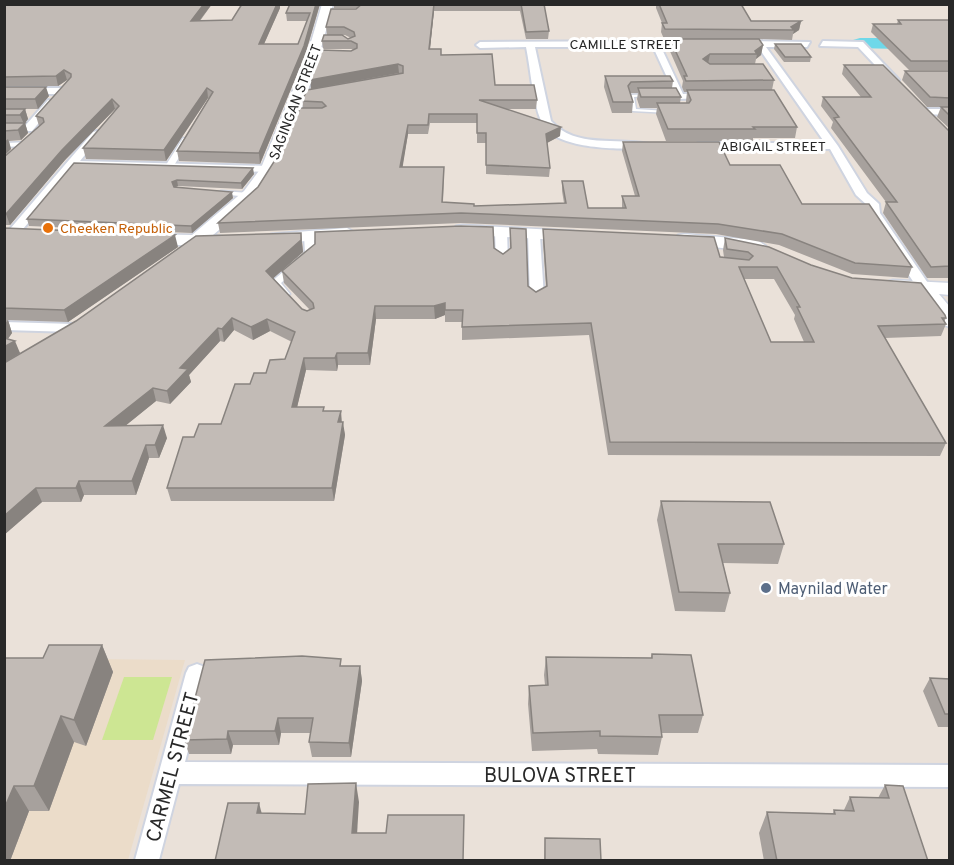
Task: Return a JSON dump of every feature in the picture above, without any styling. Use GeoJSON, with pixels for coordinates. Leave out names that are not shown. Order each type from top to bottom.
{"type":"FeatureCollection","features":[{"type":"Feature","properties":{"kind":"main road","name":"SAGINGAN STREET"},"geometry":{"type":"LineString","coordinates":[[196,241],[250,195],[269,169],[295,113],[317,54],[329,10]]}},
{"type":"Feature","properties":{"kind":"main road"},"geometry":{"type":"LineString","coordinates":[[439,230],[589,237]]}},
{"type":"Feature","properties":{"kind":"main road"},"geometry":{"type":"LineString","coordinates":[[9,232],[35,233]]}},
{"type":"Feature","properties":{"kind":"main road"},"geometry":{"type":"LineString","coordinates":[[128,238],[196,241],[244,240],[367,232]]}},
{"type":"Feature","properties":{"kind":"main road"},"geometry":{"type":"LineString","coordinates":[[668,239],[717,247],[772,251]]}},
{"type":"Feature","properties":{"kind":"main road"},"geometry":{"type":"LineString","coordinates":[[871,285],[950,290]]}},
{"type":"Feature","properties":{"kind":"main road"},"geometry":{"type":"LineString","coordinates":[[925,289],[950,321]]}},
{"type":"Feature","properties":{"kind":"street"},"geometry":{"type":"LineString","coordinates":[[656,44],[680,97],[715,96]]}},
{"type":"Feature","properties":{"kind":"street","name":"CAMILLE STREET"},"geometry":{"type":"LineString","coordinates":[[480,45],[702,44]]}},
{"type":"Feature","properties":{"kind":"street"},"geometry":{"type":"LineString","coordinates":[[737,44],[807,44]]}},
{"type":"Feature","properties":{"kind":"street"},"geometry":{"type":"LineString","coordinates":[[760,44],[833,146],[862,195],[862,204],[874,213],[925,289]]}},
{"type":"Feature","properties":{"kind":"street"},"geometry":{"type":"LineString","coordinates":[[823,44],[860,44],[894,75],[901,88]]}},
{"type":"Feature","properties":{"kind":"street"},"geometry":{"type":"LineString","coordinates":[[530,45],[546,122],[551,129],[596,145],[661,146]]}},
{"type":"Feature","properties":{"kind":"street"},"geometry":{"type":"LineString","coordinates":[[766,69],[778,69]]}},
{"type":"Feature","properties":{"kind":"street"},"geometry":{"type":"LineString","coordinates":[[4,91],[64,88],[28,129]]}},
{"type":"Feature","properties":{"kind":"street"},"geometry":{"type":"LineString","coordinates":[[786,96],[798,96]]}},
{"type":"Feature","properties":{"kind":"street"},"geometry":{"type":"LineString","coordinates":[[913,101],[937,126]]}},
{"type":"Feature","properties":{"kind":"street"},"geometry":{"type":"LineString","coordinates":[[924,112],[950,112]]}},
{"type":"Feature","properties":{"kind":"street"},"geometry":{"type":"LineString","coordinates":[[23,114],[41,114]]}},
{"type":"Feature","properties":{"kind":"street"},"geometry":{"type":"LineString","coordinates":[[9,232],[108,122]]}},
{"type":"Feature","properties":{"kind":"street"},"geometry":{"type":"LineString","coordinates":[[12,159],[41,130],[16,129]]}},
{"type":"Feature","properties":{"kind":"street"},"geometry":{"type":"LineString","coordinates":[[170,165],[193,129]]}},
{"type":"Feature","properties":{"kind":"street"},"geometry":{"type":"LineString","coordinates":[[4,145],[27,144]]}},
{"type":"Feature","properties":{"kind":"street","name":"ABIGAIL STREET"},"geometry":{"type":"LineString","coordinates":[[684,146],[833,146]]}},
{"type":"Feature","properties":{"kind":"street"},"geometry":{"type":"LineString","coordinates":[[71,164],[269,169]]}},
{"type":"Feature","properties":{"kind":"street"},"geometry":{"type":"LineString","coordinates":[[501,232],[501,260]]}},
{"type":"Feature","properties":{"kind":"street"},"geometry":{"type":"LineString","coordinates":[[534,235],[537,298]]}},
{"type":"Feature","properties":{"kind":"street"},"geometry":{"type":"LineString","coordinates":[[295,303],[274,283],[310,254],[309,236]]}},
{"type":"Feature","properties":{"kind":"street"},"geometry":{"type":"LineString","coordinates":[[177,256],[196,241]]}},
{"type":"Feature","properties":{"kind":"street"},"geometry":{"type":"LineString","coordinates":[[4,326],[78,325],[54,340]]}},
{"type":"Feature","properties":{"kind":"street","name":"CARMEL STREET"},"geometry":{"type":"LineString","coordinates":[[147,861],[197,673]]}},
{"type":"Feature","properties":{"kind":"street","name":"BULOVA STREET"},"geometry":{"type":"LineString","coordinates":[[170,773],[950,776]]}},
{"type":"Feature","properties":{"kind":"lane"},"geometry":{"type":"LineString","coordinates":[[657,95],[633,95],[634,110],[671,112]]}},
{"type":"Feature","properties":{"kind":"lane"},"geometry":{"type":"LineString","coordinates":[[668,95],[680,97]]}},
{"type":"Feature","properties":{"kind":"lane"},"geometry":{"type":"LineString","coordinates":[[211,192],[250,195]]}},
{"type":"Feature","properties":{"kind":"shaded area"},"geometry":{"type":"Polygon","coordinates":[[[4,658],[185,660],[128,860],[5,860],[4,658]]]}},
{"type":"Feature","properties":{"kind":"green space"},"geometry":{"type":"Polygon","coordinates":[[[124,677],[172,677],[153,740],[102,740],[124,677]]]}},
{"type":"Feature","properties":{"kind":"building"},"geometry":{"type":"Polygon","coordinates":[[[4,4],[204,4],[191,21],[232,20],[242,4],[277,4],[259,44],[298,44],[310,13],[286,13],[290,4],[316,4],[304,46],[259,153],[177,151],[213,92],[207,88],[164,150],[83,148],[119,106],[112,99],[62,150],[6,214],[4,214],[4,157],[44,122],[43,118],[36,116],[71,77],[71,74],[64,70],[56,76],[4,77],[4,4]]]}},
{"type":"Feature","properties":{"kind":"building"},"geometry":{"type":"Polygon","coordinates":[[[362,4],[434,4],[429,49],[441,49],[441,55],[492,54],[495,85],[534,85],[537,100],[479,100],[561,127],[546,134],[550,168],[486,165],[486,133],[477,133],[477,114],[429,114],[428,125],[408,125],[400,167],[444,167],[442,202],[474,204],[474,206],[566,203],[562,181],[583,181],[588,208],[626,208],[622,196],[639,196],[623,142],[719,142],[730,165],[780,165],[802,204],[869,204],[912,267],[855,263],[782,234],[718,224],[461,213],[218,223],[258,187],[284,146],[300,108],[326,106],[322,102],[302,101],[307,90],[403,73],[403,66],[398,64],[310,80],[320,50],[351,51],[357,48],[357,44],[351,41],[322,41],[324,35],[342,35],[348,39],[355,36],[354,32],[344,27],[326,27],[331,9],[356,9],[362,4]]]}},
{"type":"Feature","properties":{"kind":"building"},"geometry":{"type":"Polygon","coordinates":[[[521,4],[544,4],[549,31],[526,32],[521,4]]]}},
{"type":"Feature","properties":{"kind":"building"},"geometry":{"type":"Polygon","coordinates":[[[659,4],[741,4],[751,21],[801,21],[791,27],[794,30],[665,29],[662,23],[667,23],[659,4]]]}},
{"type":"Feature","properties":{"kind":"building"},"geometry":{"type":"Polygon","coordinates":[[[898,20],[950,20],[950,61],[911,61],[873,24],[901,24],[898,20]]]}},
{"type":"Feature","properties":{"kind":"building"},"geometry":{"type":"Polygon","coordinates":[[[670,39],[759,39],[763,45],[755,51],[757,54],[710,54],[703,59],[710,64],[763,64],[774,80],[686,81],[684,76],[687,76],[670,39]]]}},
{"type":"Feature","properties":{"kind":"building"},"geometry":{"type":"Polygon","coordinates":[[[775,44],[801,44],[811,57],[785,57],[775,44]]]}},
{"type":"Feature","properties":{"kind":"building"},"geometry":{"type":"Polygon","coordinates":[[[844,65],[883,65],[950,132],[950,266],[931,267],[886,202],[897,202],[834,118],[839,117],[823,97],[871,97],[844,65]]]}},
{"type":"Feature","properties":{"kind":"building"},"geometry":{"type":"Polygon","coordinates":[[[905,71],[950,71],[950,98],[930,97],[905,71]]]}},
{"type":"Feature","properties":{"kind":"building"},"geometry":{"type":"Polygon","coordinates":[[[605,76],[670,76],[673,81],[631,82],[628,86],[633,102],[613,102],[605,76]]]}},
{"type":"Feature","properties":{"kind":"building"},"geometry":{"type":"Polygon","coordinates":[[[4,87],[46,87],[35,99],[4,99],[4,87]]]}},
{"type":"Feature","properties":{"kind":"building"},"geometry":{"type":"Polygon","coordinates":[[[638,88],[676,88],[681,97],[641,97],[638,88]]]}},
{"type":"Feature","properties":{"kind":"building"},"geometry":{"type":"Polygon","coordinates":[[[687,90],[774,90],[797,127],[668,129],[657,103],[689,103],[691,100],[687,90]]]}},
{"type":"Feature","properties":{"kind":"building"},"geometry":{"type":"Polygon","coordinates":[[[941,107],[950,107],[950,116],[941,107]]]}},
{"type":"Feature","properties":{"kind":"building"},"geometry":{"type":"Polygon","coordinates":[[[4,109],[25,109],[20,115],[4,115],[4,109]]]}},
{"type":"Feature","properties":{"kind":"building"},"geometry":{"type":"Polygon","coordinates":[[[4,123],[25,123],[18,130],[4,131],[4,123]]]}},
{"type":"Feature","properties":{"kind":"building"},"geometry":{"type":"Polygon","coordinates":[[[74,163],[253,168],[241,183],[177,180],[172,182],[174,187],[232,192],[191,226],[27,219],[74,163]]]}},
{"type":"Feature","properties":{"kind":"building"},"geometry":{"type":"Polygon","coordinates":[[[461,226],[493,227],[494,248],[503,254],[511,248],[510,228],[526,229],[528,286],[536,292],[547,286],[543,229],[714,237],[720,257],[749,260],[753,256],[748,252],[727,249],[725,238],[769,247],[811,265],[852,278],[921,283],[945,315],[946,318],[942,318],[946,324],[878,326],[946,443],[610,442],[591,323],[462,327],[463,310],[445,310],[445,303],[434,306],[375,306],[368,353],[337,353],[335,358],[304,358],[292,407],[324,407],[323,411],[341,411],[338,422],[343,422],[332,488],[167,488],[183,437],[194,437],[199,424],[221,424],[235,384],[250,384],[254,373],[266,373],[270,360],[285,359],[295,332],[267,319],[251,327],[232,318],[222,329],[218,328],[180,368],[188,369],[167,391],[153,388],[105,426],[163,425],[155,445],[146,445],[132,481],[79,481],[76,488],[36,488],[4,516],[4,363],[76,321],[196,236],[301,233],[301,240],[266,271],[302,309],[307,311],[314,308],[313,303],[282,271],[315,244],[315,232],[461,226]],[[739,267],[771,342],[814,342],[797,307],[800,307],[777,267],[739,267]]]}},
{"type":"Feature","properties":{"kind":"building"},"geometry":{"type":"Polygon","coordinates":[[[4,228],[175,235],[64,310],[4,308],[4,228]]]}},
{"type":"Feature","properties":{"kind":"building"},"geometry":{"type":"Polygon","coordinates":[[[4,338],[15,341],[4,347],[4,338]]]}},
{"type":"Feature","properties":{"kind":"building"},"geometry":{"type":"Polygon","coordinates":[[[661,501],[770,502],[784,544],[718,544],[730,593],[679,592],[661,501]]]}},
{"type":"Feature","properties":{"kind":"building"},"geometry":{"type":"Polygon","coordinates":[[[49,645],[102,645],[74,720],[61,716],[34,786],[14,786],[4,809],[4,658],[43,658],[49,645]]]}},
{"type":"Feature","properties":{"kind":"building"},"geometry":{"type":"Polygon","coordinates":[[[652,654],[691,655],[703,715],[659,715],[662,737],[600,736],[600,731],[533,733],[529,686],[548,685],[546,657],[652,658],[652,654]]]}},
{"type":"Feature","properties":{"kind":"building"},"geometry":{"type":"Polygon","coordinates":[[[302,656],[341,659],[340,666],[360,666],[349,743],[309,742],[313,718],[278,718],[275,731],[228,731],[227,739],[184,740],[205,660],[302,656]]]}},
{"type":"Feature","properties":{"kind":"building"},"geometry":{"type":"Polygon","coordinates":[[[930,678],[950,679],[950,714],[945,714],[930,678]]]}},
{"type":"Feature","properties":{"kind":"building"},"geometry":{"type":"Polygon","coordinates":[[[356,783],[352,833],[386,833],[388,815],[464,815],[463,861],[215,861],[228,803],[259,803],[257,813],[305,814],[308,784],[356,783]]]}},
{"type":"Feature","properties":{"kind":"building"},"geometry":{"type":"Polygon","coordinates":[[[885,785],[903,786],[928,861],[777,861],[767,812],[835,814],[834,810],[854,811],[850,797],[889,798],[885,785]]]}},
{"type":"Feature","properties":{"kind":"building"},"geometry":{"type":"Polygon","coordinates":[[[545,838],[600,839],[601,861],[545,861],[545,838]]]}},
{"type":"Feature","properties":{"kind":"waterway"},"geometry":{"type":"LineString","coordinates":[[860,44],[950,44]]}},
{"type":"Feature","properties":{"kind":"place","name":"Cheeken Republic"},"geometry":{"type":"Point","coordinates":[48,228]}},
{"type":"Feature","properties":{"kind":"place","name":"Maynilad Water"},"geometry":{"type":"Point","coordinates":[766,588]}}]}
